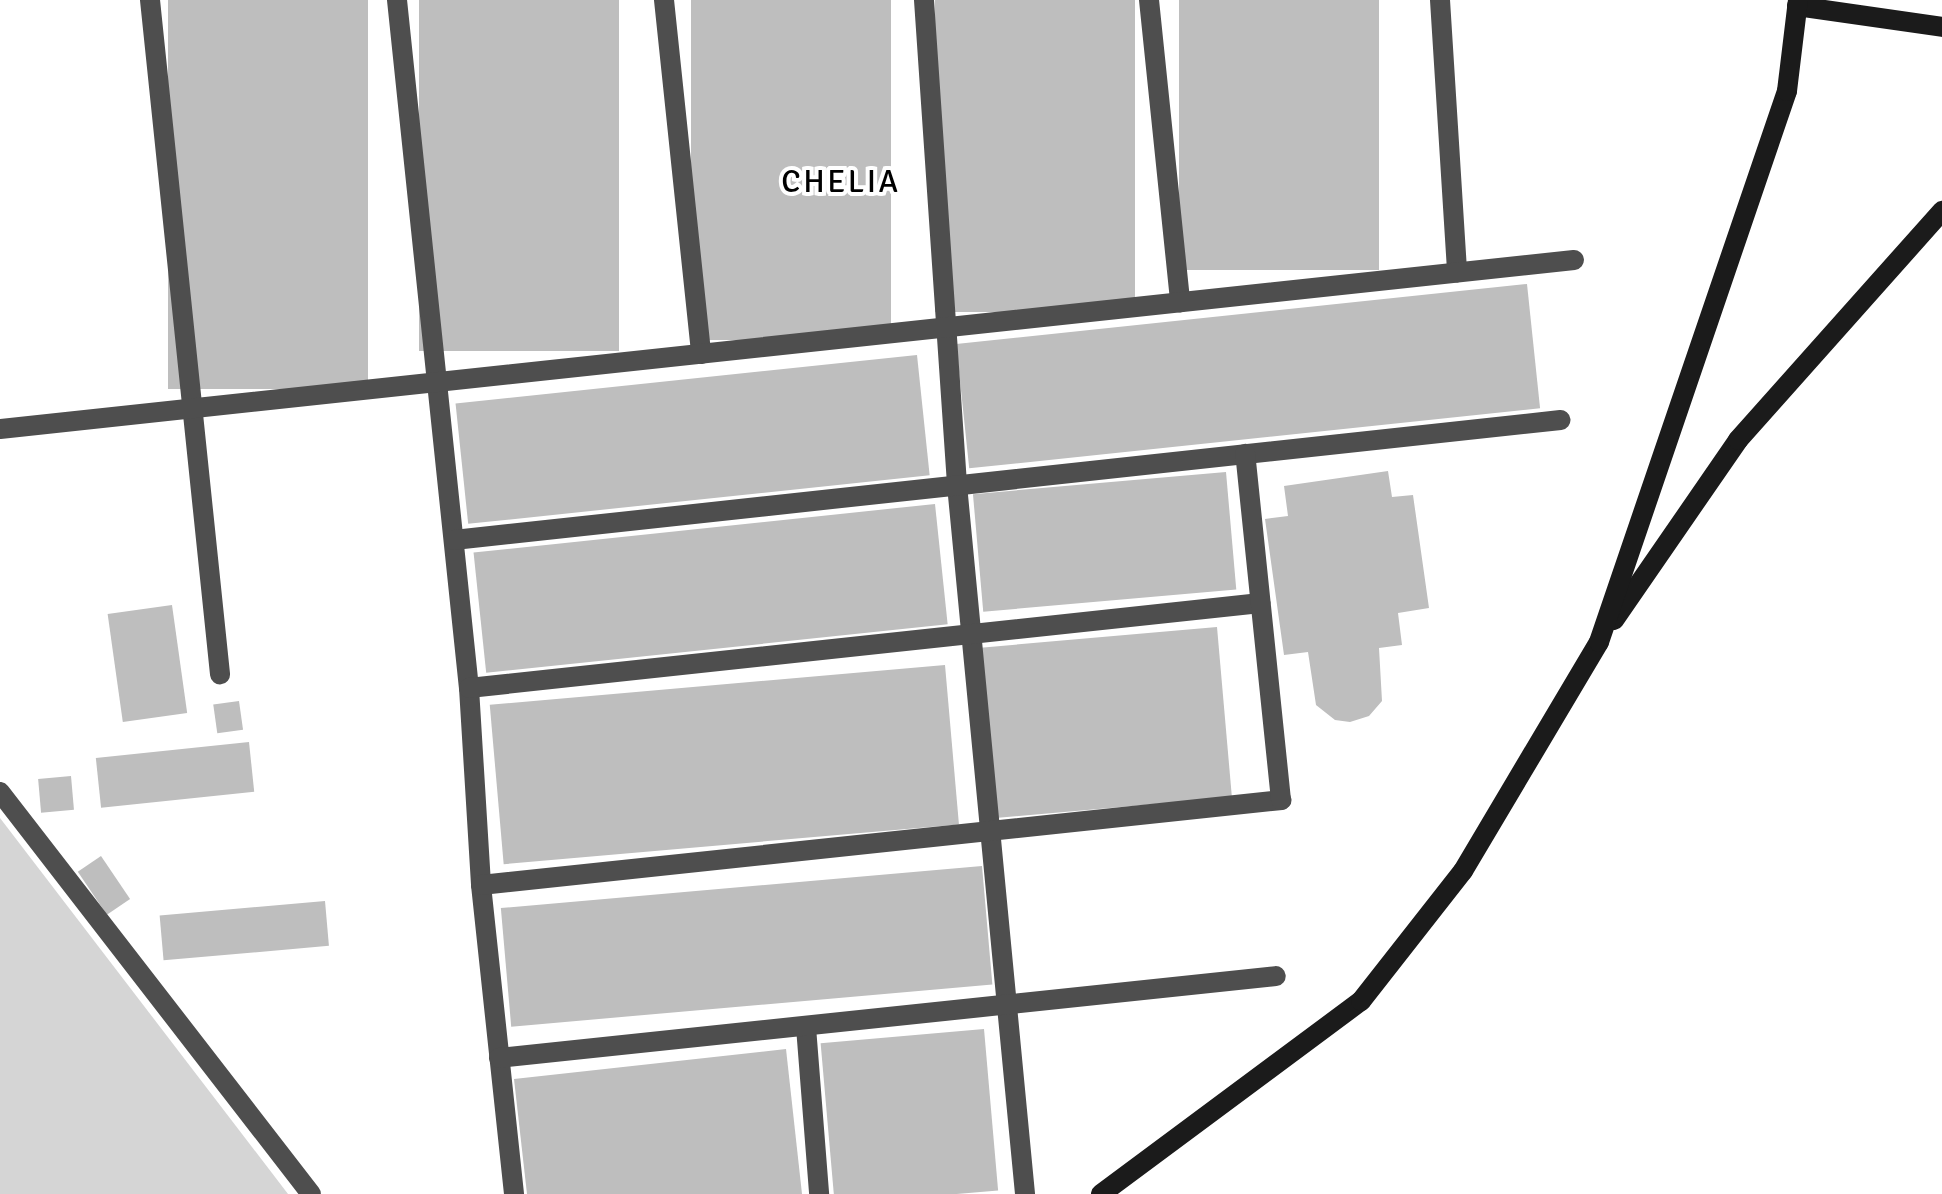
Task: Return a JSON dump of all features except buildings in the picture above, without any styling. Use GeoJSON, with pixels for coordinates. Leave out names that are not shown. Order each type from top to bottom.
{"type":"FeatureCollection","features":[{"type":"Feature","properties":{"kind":"main road"},"geometry":{"type":"LineString","coordinates":[[1598,642],[1787,91],[1798,3],[1942,27]]}},
{"type":"Feature","properties":{"kind":"main road"},"geometry":{"type":"LineString","coordinates":[[1101,1194],[1115,1179],[1362,1001],[1463,871],[1598,642],[1738,440],[1942,210]]}},
{"type":"Feature","properties":{"kind":"street"},"geometry":{"type":"LineString","coordinates":[[150,0],[220,674]]}},
{"type":"Feature","properties":{"kind":"street"},"geometry":{"type":"LineString","coordinates":[[398,0],[469,688],[481,885],[514,1194]]}},
{"type":"Feature","properties":{"kind":"street"},"geometry":{"type":"LineString","coordinates":[[664,0],[701,354]]}},
{"type":"Feature","properties":{"kind":"street"},"geometry":{"type":"LineString","coordinates":[[924,0],[957,486],[1025,1194]]}},
{"type":"Feature","properties":{"kind":"street"},"geometry":{"type":"LineString","coordinates":[[1148,0],[1180,302]]}},
{"type":"Feature","properties":{"kind":"street"},"geometry":{"type":"LineString","coordinates":[[1440,0],[1458,272]]}},
{"type":"Feature","properties":{"kind":"street"},"geometry":{"type":"LineString","coordinates":[[0,429],[1574,260]]}},
{"type":"Feature","properties":{"kind":"street"},"geometry":{"type":"LineString","coordinates":[[454,540],[1562,420]]}},
{"type":"Feature","properties":{"kind":"street"},"geometry":{"type":"LineString","coordinates":[[481,885],[1280,800],[1245,454]]}},
{"type":"Feature","properties":{"kind":"street"},"geometry":{"type":"LineString","coordinates":[[469,688],[1260,603]]}},
{"type":"Feature","properties":{"kind":"street"},"geometry":{"type":"LineString","coordinates":[[0,792],[311,1194]]}},
{"type":"Feature","properties":{"kind":"street"},"geometry":{"type":"LineString","coordinates":[[499,1058],[1276,976]]}},
{"type":"Feature","properties":{"kind":"street"},"geometry":{"type":"LineString","coordinates":[[806,1027],[818,1194]]}},
{"type":"Feature","properties":{"kind":"shaded area"},"geometry":{"type":"Polygon","coordinates":[[[0,818],[288,1194],[0,1194],[0,818]]]}},
{"type":"Feature","properties":{"kind":"district","name":"CHELIA"},"geometry":{"type":"Point","coordinates":[841,182]}}]}
